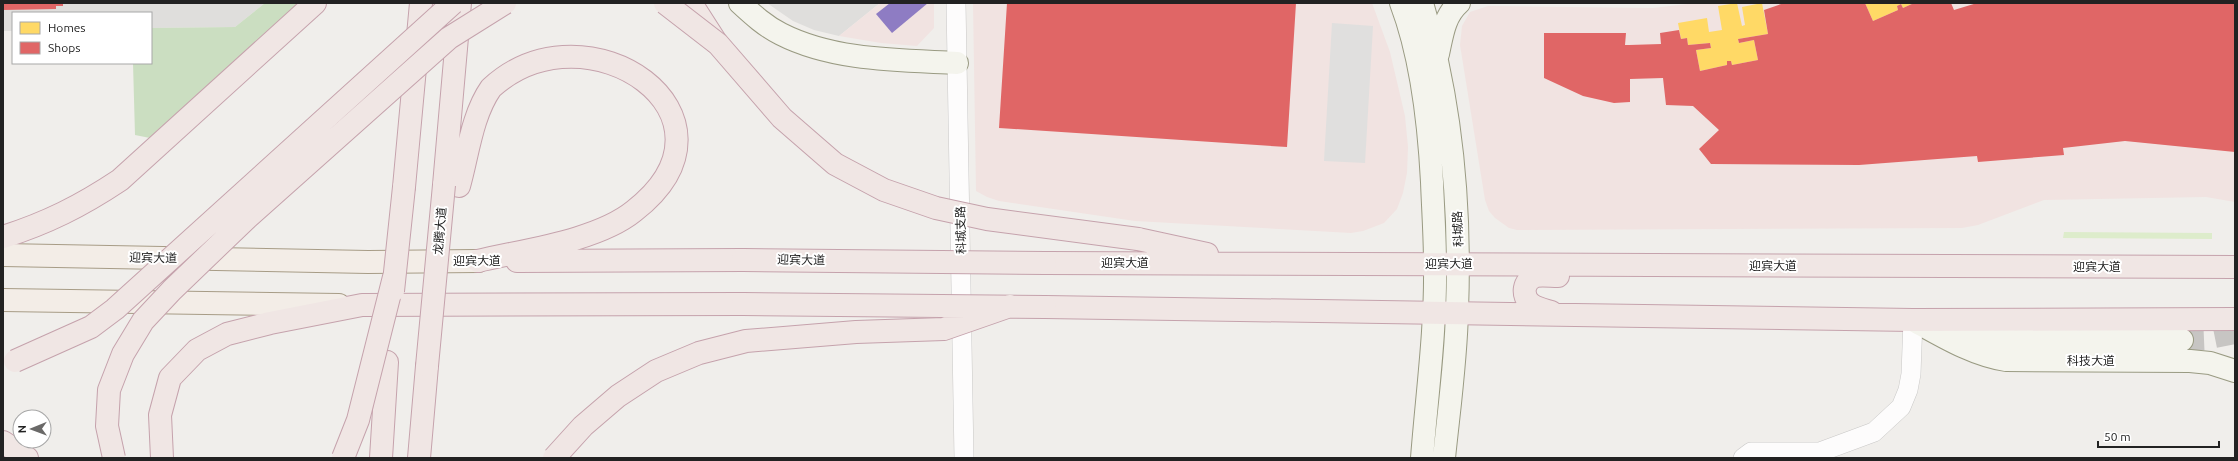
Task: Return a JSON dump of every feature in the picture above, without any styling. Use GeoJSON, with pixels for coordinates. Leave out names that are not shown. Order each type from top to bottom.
{"type":"FeatureCollection","features":[{"type":"Feature","properties":{"kind":"highway"},"geometry":{"type":"LineString","coordinates":[[381,458],[394,277],[421,3]]}},
{"type":"Feature","properties":{"kind":"highway"},"geometry":{"type":"LineString","coordinates":[[3,364],[15,361],[91,327],[115,309],[453,3]]}},
{"type":"Feature","properties":{"kind":"highway","name":"龙腾大道"},"geometry":{"type":"LineString","coordinates":[[419,458],[434,290],[452,185],[460,3]]}},
{"type":"Feature","properties":{"kind":"highway"},"geometry":{"type":"LineString","coordinates":[[114,458],[107,426],[109,390],[123,354],[144,321],[172,290],[247,218],[449,38],[505,3]]}},
{"type":"Feature","properties":{"kind":"highway"},"geometry":{"type":"LineString","coordinates":[[665,3],[718,44]]}},
{"type":"Feature","properties":{"kind":"highway"},"geometry":{"type":"LineString","coordinates":[[691,3],[718,44],[782,118],[835,164],[884,190],[936,208],[987,219],[1138,239],[1252,263]]}},
{"type":"Feature","properties":{"kind":"highway"},"geometry":{"type":"LineString","coordinates":[[3,236],[59,217],[89,201],[120,180],[312,7]]}},
{"type":"Feature","properties":{"kind":"highway"},"geometry":{"type":"LineString","coordinates":[[452,185],[478,114],[490,89],[510,63],[530,48],[548,40]]}},
{"type":"Feature","properties":{"kind":"highway"},"geometry":{"type":"LineString","coordinates":[[478,261],[602,230],[634,212],[655,191],[670,168],[676,141],[674,111],[664,84],[649,65],[636,54]]}},
{"type":"Feature","properties":{"kind":"highway","name":"迎宾大道"},"geometry":{"type":"LineString","coordinates":[[478,261],[743,260],[1045,263],[2235,267]]}},
{"type":"Feature","properties":{"kind":"highway"},"geometry":{"type":"LineString","coordinates":[[1557,314],[1536,307],[1527,301],[1525,297],[1525,287],[1530,279],[1539,276],[1650,275],[1696,266]]}},
{"type":"Feature","properties":{"kind":"highway"},"geometry":{"type":"LineString","coordinates":[[343,458],[358,420],[394,277]]}},
{"type":"Feature","properties":{"kind":"highway"},"geometry":{"type":"LineString","coordinates":[[162,458],[160,415],[170,378],[197,350],[234,332],[270,323],[362,305],[743,304],[1045,306],[1913,320],[2235,319]]}},
{"type":"Feature","properties":{"kind":"highway"},"geometry":{"type":"LineString","coordinates":[[554,458],[583,426],[618,396],[656,371],[699,353],[746,341],[856,332],[944,329],[1010,306]]}},
{"type":"Feature","properties":{"kind":"highway"},"geometry":{"type":"LineString","coordinates":[[421,432],[423,458]]}},
{"type":"Feature","properties":{"kind":"highway"},"geometry":{"type":"LineString","coordinates":[[3,442],[27,458]]}},
{"type":"Feature","properties":{"kind":"main road"},"geometry":{"type":"LineString","coordinates":[[740,3],[760,21],[781,34],[824,49],[880,59],[957,63]]}},
{"type":"Feature","properties":{"kind":"main road","name":"科城路"},"geometry":{"type":"LineString","coordinates":[[1401,3],[1422,86],[1428,124],[1435,264],[1434,312],[1422,458]]}},
{"type":"Feature","properties":{"kind":"main road","name":"科城路"},"geometry":{"type":"LineString","coordinates":[[1422,3],[1445,96],[1456,180],[1458,264],[1457,312],[1444,458]]}},
{"type":"Feature","properties":{"kind":"main road"},"geometry":{"type":"LineString","coordinates":[[1437,59],[1445,24],[1452,10],[1458,3]]}},
{"type":"Feature","properties":{"kind":"main road","name":"迎宾大道"},"geometry":{"type":"LineString","coordinates":[[9,255],[368,262],[478,261]]}},
{"type":"Feature","properties":{"kind":"main road"},"geometry":{"type":"LineString","coordinates":[[11,300],[362,305]]}},
{"type":"Feature","properties":{"kind":"main road","name":"科技大道"},"geometry":{"type":"LineString","coordinates":[[1913,320],[1990,358],[2006,360],[2190,361],[2210,363],[2235,371]]}},
{"type":"Feature","properties":{"kind":"main road","name":"科技大道"},"geometry":{"type":"LineString","coordinates":[[1949,339],[2182,340]]}},
{"type":"Feature","properties":{"kind":"street","name":"科城支路"},"geometry":{"type":"LineString","coordinates":[[956,3],[964,458]]}},
{"type":"Feature","properties":{"kind":"street"},"geometry":{"type":"LineString","coordinates":[[1743,458],[1751,452],[1820,452],[1874,432],[1901,407],[1908,390],[1911,374],[1913,320]]}},
{"type":"Feature","properties":{"kind":"shaded area"},"geometry":{"type":"Polygon","coordinates":[[[3,3],[265,3],[235,27],[152,28],[152,12],[12,12],[12,31],[3,31],[3,3]]]}},
{"type":"Feature","properties":{"kind":"shaded area"},"geometry":{"type":"Polygon","coordinates":[[[767,3],[880,3],[839,36],[814,30],[793,21],[767,3]]]}},
{"type":"Feature","properties":{"kind":"shaded area"},"geometry":{"type":"Polygon","coordinates":[[[880,3],[934,3],[934,28],[917,46],[881,43],[839,36],[880,3]]]}},
{"type":"Feature","properties":{"kind":"shaded area"},"geometry":{"type":"Polygon","coordinates":[[[973,3],[1372,3],[1390,52],[1405,116],[1408,147],[1407,173],[1403,193],[1397,209],[1384,223],[1363,231],[1351,233],[1135,221],[999,201],[987,197],[976,191],[973,3]]]}},
{"type":"Feature","properties":{"kind":"shaded area"},"geometry":{"type":"Polygon","coordinates":[[[1696,3],[2235,3],[2235,202],[2206,197],[2044,200],[1978,225],[1962,228],[1517,230],[1509,228],[1495,218],[1489,211],[1485,200],[1460,45],[1462,26],[1470,12],[1488,6],[1653,8],[1696,3]]]}},
{"type":"Feature","properties":{"kind":"shaded area"},"geometry":{"type":"Polygon","coordinates":[[[1332,23],[1373,26],[1365,163],[1324,161],[1332,23]]]}},
{"type":"Feature","properties":{"kind":"green space"},"geometry":{"type":"Polygon","coordinates":[[[265,3],[305,3],[150,138],[135,135],[133,64],[152,64],[152,28],[235,27],[265,3]]]}},
{"type":"Feature","properties":{"kind":"green space"},"geometry":{"type":"Polygon","coordinates":[[[2064,232],[2212,233],[2212,239],[2063,238],[2064,232]]]}},
{"type":"Feature","properties":{"kind":"building: Homes"},"geometry":{"type":"Polygon","coordinates":[[[1737,3],[1742,26],[1745,25],[1742,7],[1762,3],[1768,34],[1738,39],[1739,43],[1754,40],[1758,60],[1732,65],[1731,61],[1727,61],[1727,65],[1700,71],[1696,50],[1711,48],[1710,43],[1688,45],[1687,38],[1681,39],[1678,23],[1707,18],[1709,32],[1722,30],[1718,6],[1737,3]]]}},
{"type":"Feature","properties":{"kind":"building: Homes"},"geometry":{"type":"Polygon","coordinates":[[[1865,3],[1914,3],[1903,8],[1901,4],[1897,6],[1898,10],[1873,21],[1865,3]]]}},
{"type":"Feature","properties":{"kind":"building: Shops"},"geometry":{"type":"Polygon","coordinates":[[[3,3],[63,3],[63,6],[56,6],[56,9],[3,10],[3,3]]]}},
{"type":"Feature","properties":{"kind":"building: Shops"},"geometry":{"type":"Polygon","coordinates":[[[1007,3],[1296,3],[1287,147],[999,128],[1007,3]]]}},
{"type":"Feature","properties":{"kind":"building: Shops"},"geometry":{"type":"Polygon","coordinates":[[[1784,3],[1865,3],[1873,21],[1898,10],[1897,6],[1901,4],[1903,8],[1914,3],[1951,3],[1954,10],[1977,3],[2235,3],[2235,152],[2125,141],[2063,148],[2064,155],[1978,162],[1977,156],[1859,165],[1711,164],[1699,149],[1719,130],[1693,106],[1666,105],[1663,78],[1630,79],[1630,102],[1614,103],[1583,96],[1544,78],[1544,33],[1626,33],[1625,45],[1629,45],[1661,44],[1660,33],[1679,30],[1681,39],[1687,38],[1688,45],[1710,43],[1711,48],[1696,50],[1700,71],[1727,65],[1727,61],[1731,61],[1732,65],[1758,60],[1754,40],[1739,43],[1738,39],[1768,34],[1764,10],[1784,3]]]}},
{"type":"Feature","properties":{"kind":"building: Offices"},"geometry":{"type":"Polygon","coordinates":[[[890,3],[928,3],[892,33],[876,14],[890,3]]]}},
{"type":"Feature","properties":{"kind":"tunnel"},"geometry":{"type":"LineString","coordinates":[[2182,340],[2205,339],[2235,333]]}}]}
